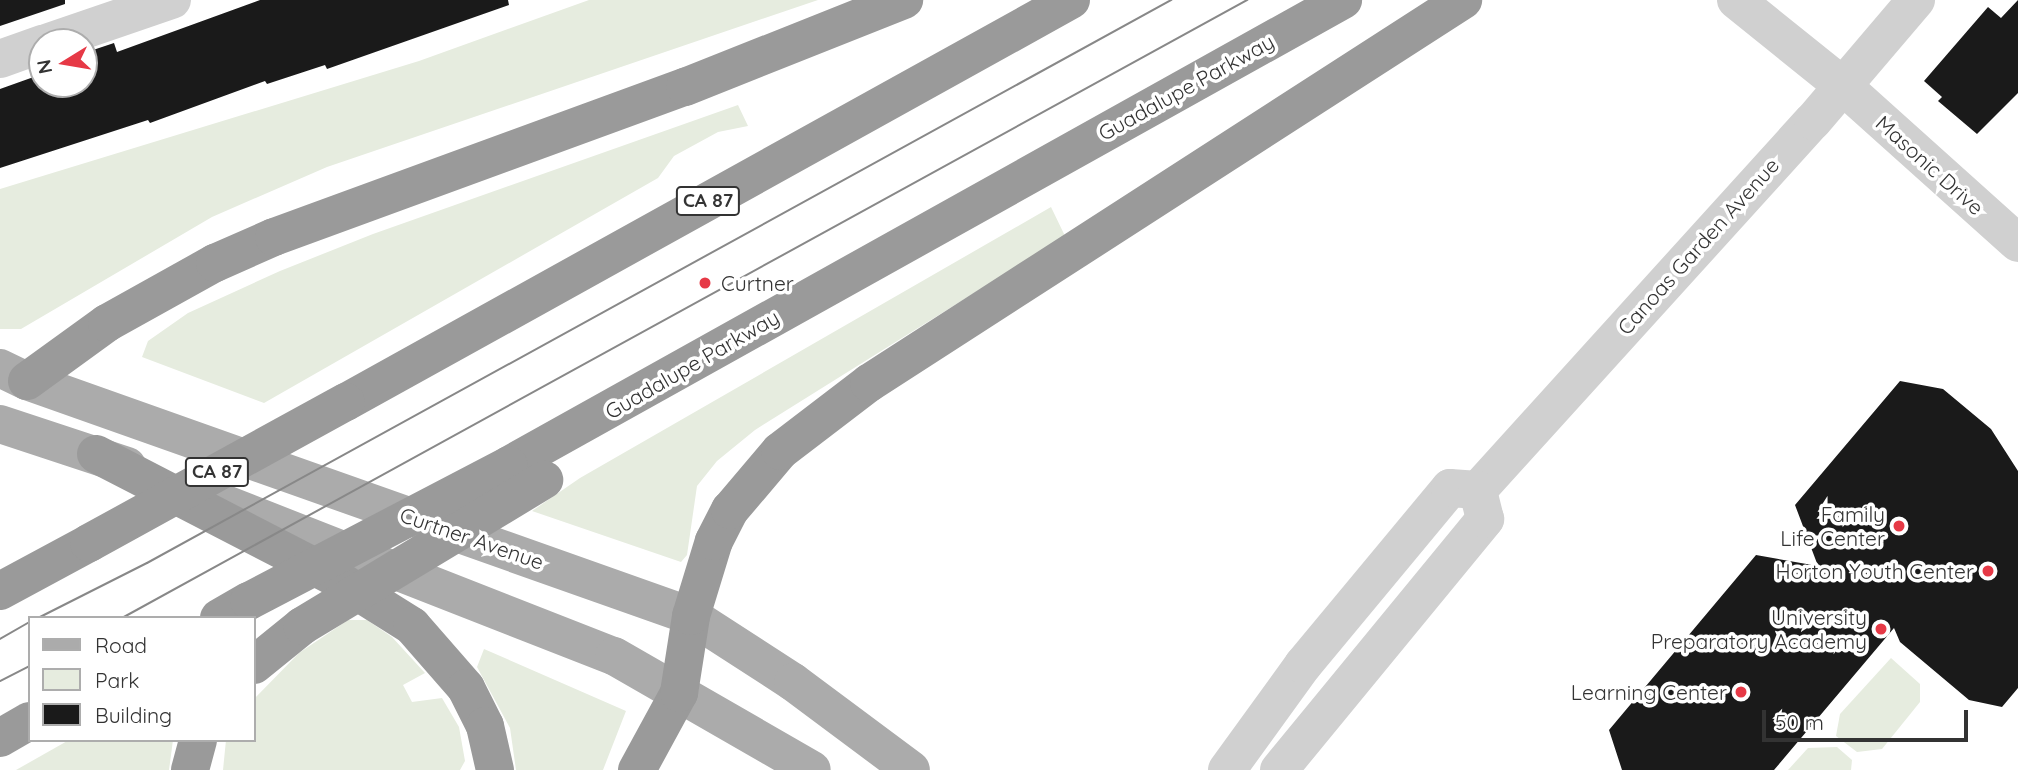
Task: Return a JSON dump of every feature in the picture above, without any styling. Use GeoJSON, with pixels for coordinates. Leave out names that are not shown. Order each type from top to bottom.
{"type":"FeatureCollection","features":[{"type":"Feature","properties":{"kind":"highway"},"geometry":{"type":"LineString","coordinates":[[13,374],[117,317],[274,237],[685,87],[904,0]]}},
{"type":"Feature","properties":{"kind":"highway","name":"CA 87"},"geometry":{"type":"LineString","coordinates":[[0,591],[1071,0]]}},
{"type":"Feature","properties":{"kind":"highway","name":"Guadalupe Parkway"},"geometry":{"type":"LineString","coordinates":[[234,610],[586,426],[844,274],[1343,0]]}},
{"type":"Feature","properties":{"kind":"highway"},"geometry":{"type":"LineString","coordinates":[[638,770],[679,692],[691,616],[714,541],[730,510],[780,451],[869,383],[1463,0]]}},
{"type":"Feature","properties":{"kind":"highway"},"geometry":{"type":"LineString","coordinates":[[256,663],[302,626],[544,480],[586,426]]}},
{"type":"Feature","properties":{"kind":"highway"},"geometry":{"type":"LineString","coordinates":[[96,454],[334,577],[412,626],[466,688],[485,726],[495,770]]}},
{"type":"Feature","properties":{"kind":"highway"},"geometry":{"type":"LineString","coordinates":[[0,738],[28,722]]}},
{"type":"Feature","properties":{"kind":"highway"},"geometry":{"type":"LineString","coordinates":[[190,770],[197,742]]}},
{"type":"Feature","properties":{"kind":"main road"},"geometry":{"type":"LineString","coordinates":[[0,411],[13,374]]}},
{"type":"Feature","properties":{"kind":"main road","name":"Curtner Avenue"},"geometry":{"type":"LineString","coordinates":[[13,374],[691,616],[793,682],[911,770]]}},
{"type":"Feature","properties":{"kind":"main road"},"geometry":{"type":"LineString","coordinates":[[0,424],[96,454],[551,628],[679,692],[812,770]]}},
{"type":"Feature","properties":{"kind":"street"},"geometry":{"type":"LineString","coordinates":[[90,28],[172,0]]}},
{"type":"Feature","properties":{"kind":"street","name":"Masonic Drive"},"geometry":{"type":"LineString","coordinates":[[1736,0],[1843,86],[2018,243]]}},
{"type":"Feature","properties":{"kind":"street","name":"Canoas Garden Avenue"},"geometry":{"type":"LineString","coordinates":[[1478,490],[1843,86],[1916,0]]}},
{"type":"Feature","properties":{"kind":"street"},"geometry":{"type":"LineString","coordinates":[[0,59],[28,49]]}},
{"type":"Feature","properties":{"kind":"street"},"geometry":{"type":"LineString","coordinates":[[1227,770],[1303,665],[1450,488],[1478,490],[1485,519],[1279,770]]}},
{"type":"Feature","properties":{"kind":"green space"},"geometry":{"type":"Polygon","coordinates":[[[589,0],[818,0],[327,167],[212,217],[21,329],[0,329],[0,189],[419,61],[589,0]]]}},
{"type":"Feature","properties":{"kind":"green space"},"geometry":{"type":"Polygon","coordinates":[[[738,105],[748,126],[718,132],[674,156],[658,178],[264,403],[142,357],[148,341],[188,313],[280,271],[373,234],[738,105]]]}},
{"type":"Feature","properties":{"kind":"green space"},"geometry":{"type":"Polygon","coordinates":[[[1051,207],[1065,236],[755,430],[717,461],[697,486],[687,555],[681,562],[532,511],[580,478],[1051,207]]]}},
{"type":"Feature","properties":{"kind":"green space"},"geometry":{"type":"Polygon","coordinates":[[[348,620],[367,620],[392,637],[425,673],[403,685],[412,702],[442,698],[459,727],[465,761],[460,770],[223,770],[226,742],[256,742],[256,697],[299,653],[348,620]]]}},
{"type":"Feature","properties":{"kind":"green space"},"geometry":{"type":"Polygon","coordinates":[[[484,649],[626,711],[603,770],[516,770],[510,728],[477,667],[484,649]]]}},
{"type":"Feature","properties":{"kind":"green space"},"geometry":{"type":"Polygon","coordinates":[[[1891,658],[1920,684],[1920,702],[1882,749],[1857,752],[1836,736],[1840,714],[1891,658]]]}},
{"type":"Feature","properties":{"kind":"green space"},"geometry":{"type":"Polygon","coordinates":[[[65,742],[173,742],[169,770],[16,770],[65,742]]]}},
{"type":"Feature","properties":{"kind":"green space"},"geometry":{"type":"Polygon","coordinates":[[[1837,747],[1852,760],[1851,770],[1788,770],[1808,748],[1837,747]]]}},
{"type":"Feature","properties":{"kind":"building"},"geometry":{"type":"Polygon","coordinates":[[[0,0],[65,0],[65,4],[0,26],[0,0]]]}},
{"type":"Feature","properties":{"kind":"building"},"geometry":{"type":"Polygon","coordinates":[[[260,0],[508,0],[509,5],[327,69],[325,65],[267,84],[265,81],[150,123],[148,120],[0,168],[0,89],[28,79],[28,98],[98,98],[98,48],[114,43],[117,52],[260,0]]]}},
{"type":"Feature","properties":{"kind":"building"},"geometry":{"type":"Polygon","coordinates":[[[2018,0],[2018,93],[1977,134],[1938,101],[1942,97],[1924,81],[1988,7],[2001,18],[2018,0]]]}},
{"type":"Feature","properties":{"kind":"building"},"geometry":{"type":"Polygon","coordinates":[[[1900,381],[1943,389],[1991,429],[2018,471],[2018,688],[2002,707],[1969,700],[1900,642],[1894,628],[1774,770],[1622,770],[1609,730],[1756,555],[1818,566],[1795,505],[1900,381]]]}},
{"type":"Feature","properties":{"kind":"tram line"},"geometry":{"type":"LineString","coordinates":[[42,616],[147,563],[1171,0]]}},
{"type":"Feature","properties":{"kind":"tram line"},"geometry":{"type":"LineString","coordinates":[[126,616],[1247,0]]}},
{"type":"Feature","properties":{"kind":"tram line"},"geometry":{"type":"LineString","coordinates":[[0,639],[28,623]]}},
{"type":"Feature","properties":{"kind":"tram line"},"geometry":{"type":"LineString","coordinates":[[0,681],[28,667]]}},
{"type":"Feature","properties":{"kind":"place","name":"Curtner"},"geometry":{"type":"Point","coordinates":[705,283]}},
{"type":"Feature","properties":{"kind":"place","name":"Family Life Center"},"geometry":{"type":"Point","coordinates":[1899,526]}},
{"type":"Feature","properties":{"kind":"place","name":"Horton Youth Center"},"geometry":{"type":"Point","coordinates":[1988,571]}},
{"type":"Feature","properties":{"kind":"place","name":"University Preparatory Academy"},"geometry":{"type":"Point","coordinates":[1881,629]}},
{"type":"Feature","properties":{"kind":"place","name":"Learning Center"},"geometry":{"type":"Point","coordinates":[1741,692]}}]}
